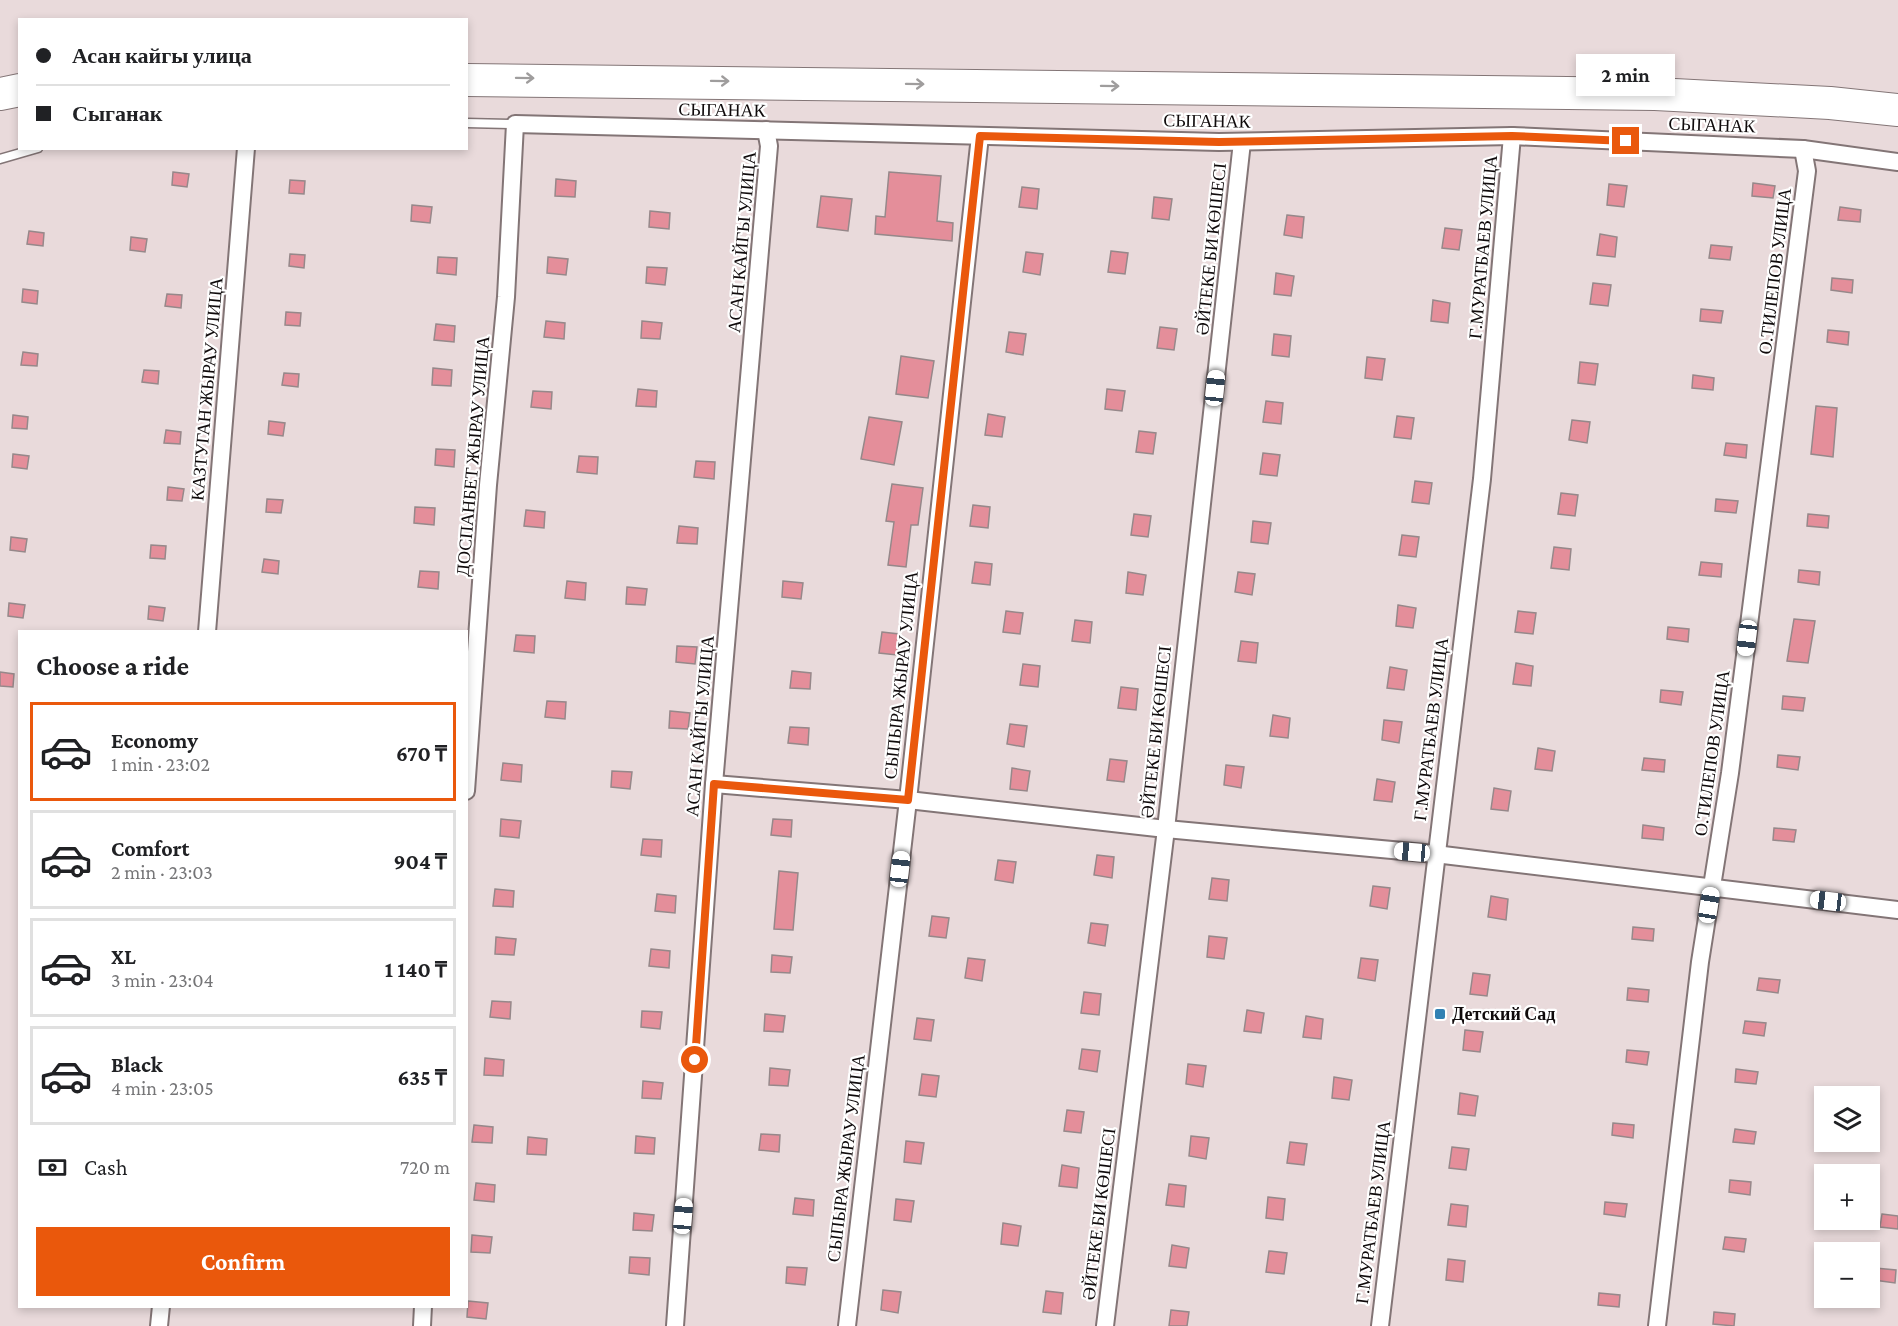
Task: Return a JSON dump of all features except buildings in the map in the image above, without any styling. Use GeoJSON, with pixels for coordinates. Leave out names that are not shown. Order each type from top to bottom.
{"type":"FeatureCollection","features":[{"type":"Feature","properties":{"kind":"highway"},"geometry":{"type":"LineString","coordinates":[[468,58],[1655,73],[1831,82],[1898,89]]}},
{"type":"Feature","properties":{"kind":"highway"},"geometry":{"type":"LineString","coordinates":[[468,80],[1655,94],[1830,103],[1898,110]]}},
{"type":"Feature","properties":{"kind":"highway"},"geometry":{"type":"LineString","coordinates":[[0,94],[18,90]]}},
{"type":"Feature","properties":{"kind":"highway"},"geometry":{"type":"LineString","coordinates":[[0,115],[18,112]]}},
{"type":"Feature","properties":{"kind":"street","name":"СЫГАНАК"},"geometry":{"type":"LineString","coordinates":[[515,124],[1242,142],[1512,136],[1803,149],[1898,162]]}},
{"type":"Feature","properties":{"kind":"street","name":"ДОСПАНБЕТ ЖЫРАУ УЛИЦА"},"geometry":{"type":"LineString","coordinates":[[468,763],[488,484],[506,297],[515,124]]}},
{"type":"Feature","properties":{"kind":"street","name":"АСАН КАЙГЫ УЛИЦА"},"geometry":{"type":"LineString","coordinates":[[675,1326],[714,784],[766,191],[769,146],[766,130]]}},
{"type":"Feature","properties":{"kind":"street","name":"СЫПЫРА ЖЫРАУ УЛИЦА"},"geometry":{"type":"LineString","coordinates":[[847,1326],[908,800],[980,136]]}},
{"type":"Feature","properties":{"kind":"street","name":"Г.МУРАТБАЕВ УЛИЦА"},"geometry":{"type":"LineString","coordinates":[[1380,1326],[1435,854],[1482,479],[1512,136]]}},
{"type":"Feature","properties":{"kind":"street","name":"ӘЙТЕКЕ БИ КӨШЕСІ"},"geometry":{"type":"LineString","coordinates":[[1105,1326],[1166,829],[1242,142]]}},
{"type":"Feature","properties":{"kind":"street","name":"О.ТИЛЕПОВ УЛИЦА"},"geometry":{"type":"LineString","coordinates":[[1657,1326],[1700,962],[1713,886],[1784,363],[1807,171],[1803,149]]}},
{"type":"Feature","properties":{"kind":"street","name":"КАЗТУГАН ЖЫРАУ УЛИЦА"},"geometry":{"type":"LineString","coordinates":[[207,630],[246,150]]}},
{"type":"Feature","properties":{"kind":"street"},"geometry":{"type":"LineString","coordinates":[[714,784],[908,800],[1166,829],[1435,854],[1898,910]]}},
{"type":"Feature","properties":{"kind":"street"},"geometry":{"type":"LineString","coordinates":[[159,1326],[160,1308]]}},
{"type":"Feature","properties":{"kind":"street"},"geometry":{"type":"LineString","coordinates":[[422,1326],[423,1308]]}},
{"type":"Feature","properties":{"kind":"lane"},"geometry":{"type":"LineString","coordinates":[[468,123],[515,124]]}},
{"type":"Feature","properties":{"kind":"lane"},"geometry":{"type":"LineString","coordinates":[[0,159],[31,150]]}},
{"type":"Feature","properties":{"kind":"place","name":"Детский Сад"},"geometry":{"type":"Point","coordinates":[1440,1014]}},
{"type":"Feature","properties":{"kind":"route"},"geometry":{"type":"LineString","coordinates":[[695,1060],[714,784],[908,800],[980,136],[1219,142],[1512,136],[1626,141]]}}]}
